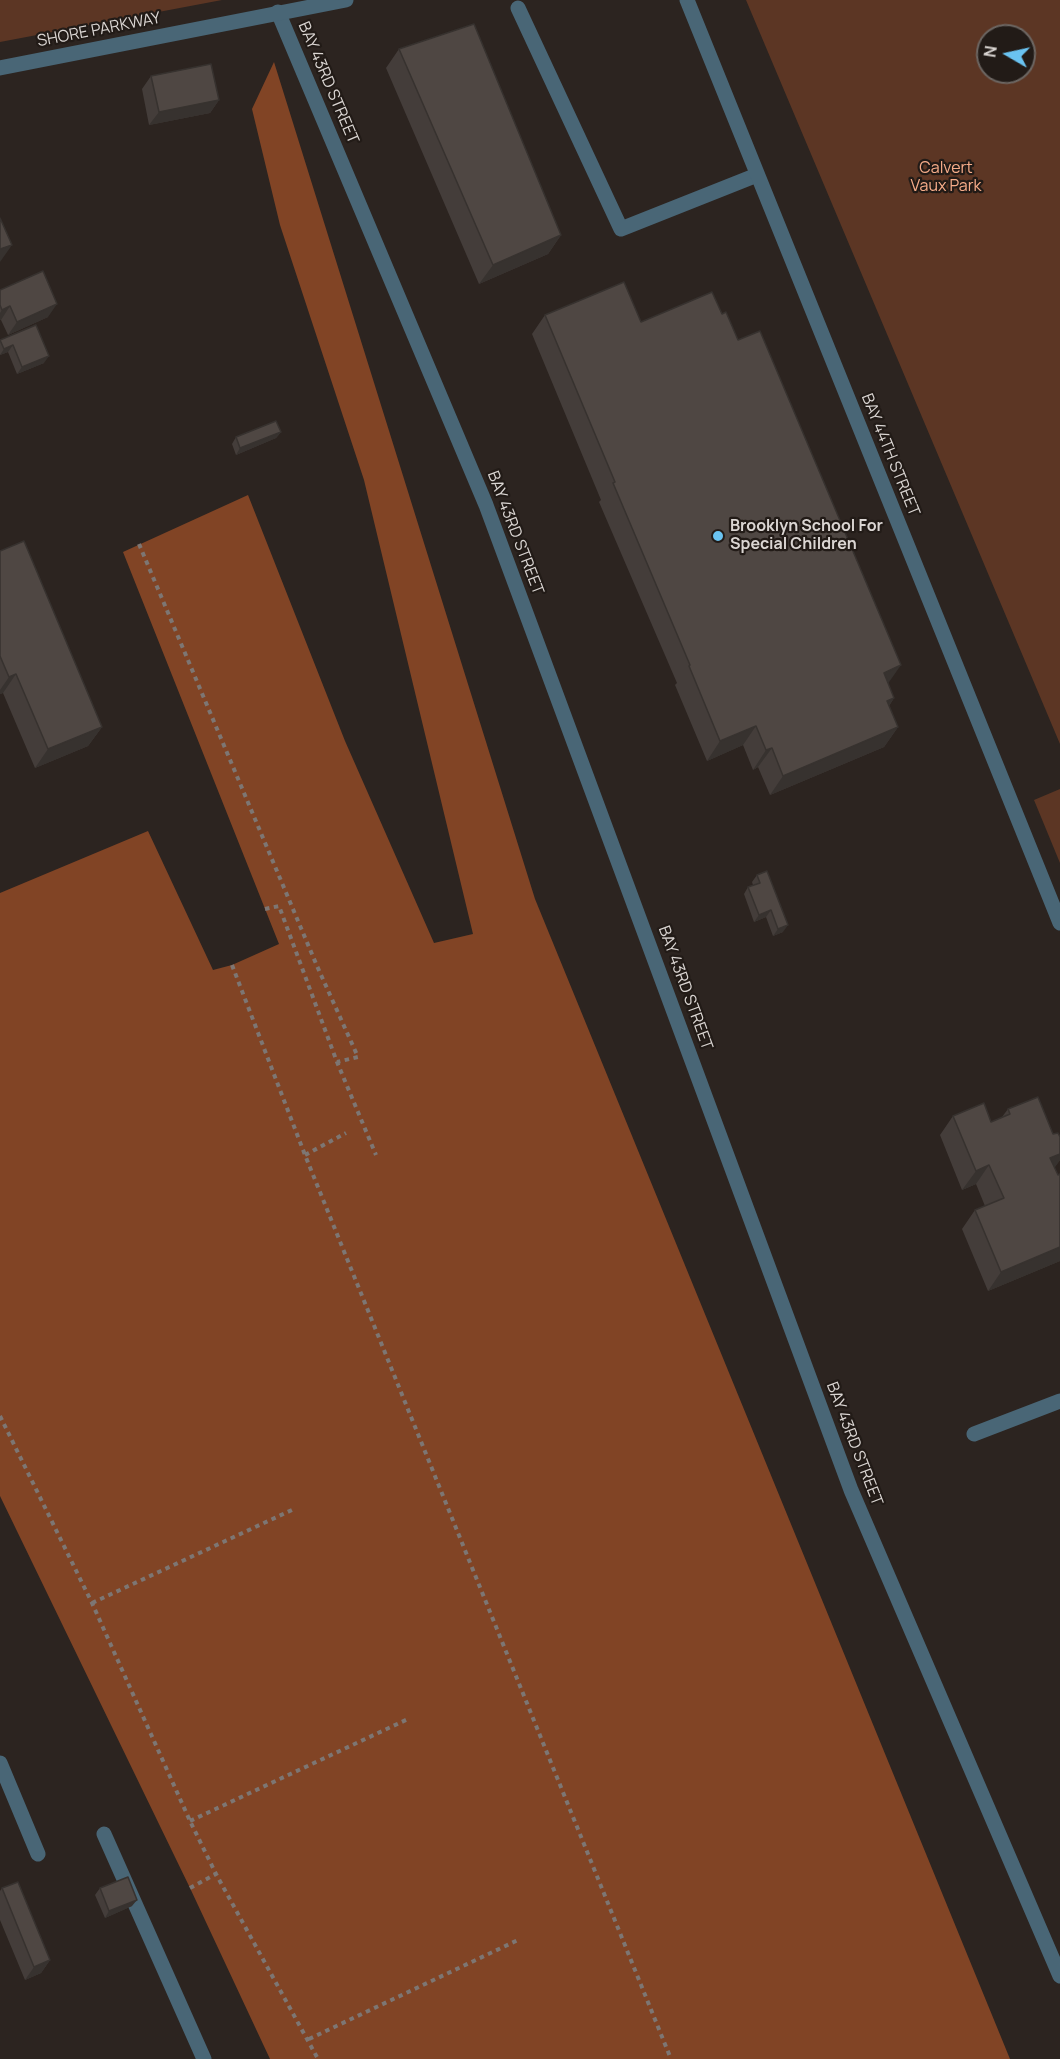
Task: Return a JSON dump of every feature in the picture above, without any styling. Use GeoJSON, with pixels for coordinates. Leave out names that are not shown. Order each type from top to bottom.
{"type":"FeatureCollection","features":[{"type":"Feature","properties":{"kind":"street","name":"SHORE PARKWAY"},"geometry":{"type":"LineString","coordinates":[[0,68],[346,0]]}},
{"type":"Feature","properties":{"kind":"street","name":"BAY 44TH STREET"},"geometry":{"type":"LineString","coordinates":[[687,0],[1060,923]]}},
{"type":"Feature","properties":{"kind":"street"},"geometry":{"type":"LineString","coordinates":[[518,8],[621,230],[757,175]]}},
{"type":"Feature","properties":{"kind":"street","name":"BAY 43RD STREET"},"geometry":{"type":"LineString","coordinates":[[278,12],[486,504],[851,1490],[1060,1976]]}},
{"type":"Feature","properties":{"kind":"street"},"geometry":{"type":"LineString","coordinates":[[974,1434],[1060,1401]]}},
{"type":"Feature","properties":{"kind":"street"},"geometry":{"type":"LineString","coordinates":[[0,1763],[38,1854]]}},
{"type":"Feature","properties":{"kind":"street"},"geometry":{"type":"LineString","coordinates":[[104,1834],[204,2059]]}},
{"type":"Feature","properties":{"kind":"path"},"geometry":{"type":"LineString","coordinates":[[139,544],[317,966],[358,1057],[337,1062]]}},
{"type":"Feature","properties":{"kind":"path"},"geometry":{"type":"LineString","coordinates":[[265,909],[279,906],[337,1062],[376,1155]]}},
{"type":"Feature","properties":{"kind":"path"},"geometry":{"type":"LineString","coordinates":[[232,965],[305,1155],[670,2059]]}},
{"type":"Feature","properties":{"kind":"path"},"geometry":{"type":"LineString","coordinates":[[305,1155],[346,1133]]}},
{"type":"Feature","properties":{"kind":"path"},"geometry":{"type":"LineString","coordinates":[[0,1416],[92,1603],[216,1874],[318,2059]]}},
{"type":"Feature","properties":{"kind":"path"},"geometry":{"type":"LineString","coordinates":[[92,1603],[294,1509]]}},
{"type":"Feature","properties":{"kind":"path"},"geometry":{"type":"LineString","coordinates":[[190,1821],[408,1719]]}},
{"type":"Feature","properties":{"kind":"path"},"geometry":{"type":"LineString","coordinates":[[190,1888],[216,1874]]}},
{"type":"Feature","properties":{"kind":"path"},"geometry":{"type":"LineString","coordinates":[[309,2039],[518,1940]]}},
{"type":"Feature","properties":{"kind":"green space"},"geometry":{"type":"Polygon","coordinates":[[[0,0],[222,0],[0,42],[0,0]]]}},
{"type":"Feature","properties":{"kind":"green space","name":"Calvert Vaux Park"},"geometry":{"type":"Polygon","coordinates":[[[746,0],[1060,0],[1060,744],[746,0]]]}},
{"type":"Feature","properties":{"kind":"green space"},"geometry":{"type":"Polygon","coordinates":[[[1060,789],[1060,863],[1034,800],[1060,789]]]}},
{"type":"Feature","properties":{"kind":"shaded area"},"geometry":{"type":"Polygon","coordinates":[[[274,62],[535,899],[1010,2059],[270,2059],[190,1888],[0,1496],[0,893],[148,831],[213,970],[232,965],[279,944],[123,552],[248,495],[345,741],[434,943],[473,934],[364,480],[280,225],[252,109],[274,62]]]}},
{"type":"Feature","properties":{"kind":"building"},"geometry":{"type":"Polygon","coordinates":[[[474,24],[561,235],[493,265],[399,49],[474,24]]]}},
{"type":"Feature","properties":{"kind":"building"},"geometry":{"type":"Polygon","coordinates":[[[211,64],[219,100],[159,112],[151,76],[211,64]]]}},
{"type":"Feature","properties":{"kind":"building"},"geometry":{"type":"Polygon","coordinates":[[[0,218],[12,245],[0,249],[0,218]]]}},
{"type":"Feature","properties":{"kind":"building"},"geometry":{"type":"Polygon","coordinates":[[[43,271],[57,304],[17,322],[10,306],[2,310],[0,290],[43,271]]]}},
{"type":"Feature","properties":{"kind":"building","name":"Brooklyn School For Special Children"},"geometry":{"type":"Polygon","coordinates":[[[624,282],[641,322],[712,292],[722,314],[726,312],[738,340],[760,331],[901,665],[884,673],[894,698],[887,701],[898,727],[783,776],[772,748],[766,750],[756,726],[720,741],[545,315],[624,282]]]}},
{"type":"Feature","properties":{"kind":"building"},"geometry":{"type":"Polygon","coordinates":[[[36,325],[49,356],[22,367],[13,345],[4,349],[0,340],[36,325]]]}},
{"type":"Feature","properties":{"kind":"building"},"geometry":{"type":"Polygon","coordinates":[[[276,421],[281,432],[240,448],[236,437],[276,421]]]}},
{"type":"Feature","properties":{"kind":"building"},"geometry":{"type":"Polygon","coordinates":[[[24,541],[102,727],[48,749],[16,674],[9,677],[0,656],[0,551],[24,541]]]}},
{"type":"Feature","properties":{"kind":"building"},"geometry":{"type":"Polygon","coordinates":[[[767,871],[788,925],[778,929],[771,910],[759,915],[748,887],[760,883],[757,875],[767,871]]]}},
{"type":"Feature","properties":{"kind":"building"},"geometry":{"type":"Polygon","coordinates":[[[1038,1097],[1053,1134],[1058,1133],[1060,1137],[1060,1154],[1050,1158],[1058,1175],[1060,1174],[1060,1247],[1001,1272],[975,1210],[1004,1198],[989,1165],[976,1171],[953,1116],[984,1103],[991,1122],[1010,1114],[1008,1109],[1038,1097]]]}},
{"type":"Feature","properties":{"kind":"building"},"geometry":{"type":"Polygon","coordinates":[[[128,1877],[137,1900],[109,1911],[100,1888],[128,1877]]]}},
{"type":"Feature","properties":{"kind":"building"},"geometry":{"type":"Polygon","coordinates":[[[18,1882],[50,1960],[34,1967],[2,1888],[18,1882]]]}},
{"type":"Feature","properties":{"kind":"place","name":"Brooklyn School For Special Children"},"geometry":{"type":"Point","coordinates":[718,536]}}]}
